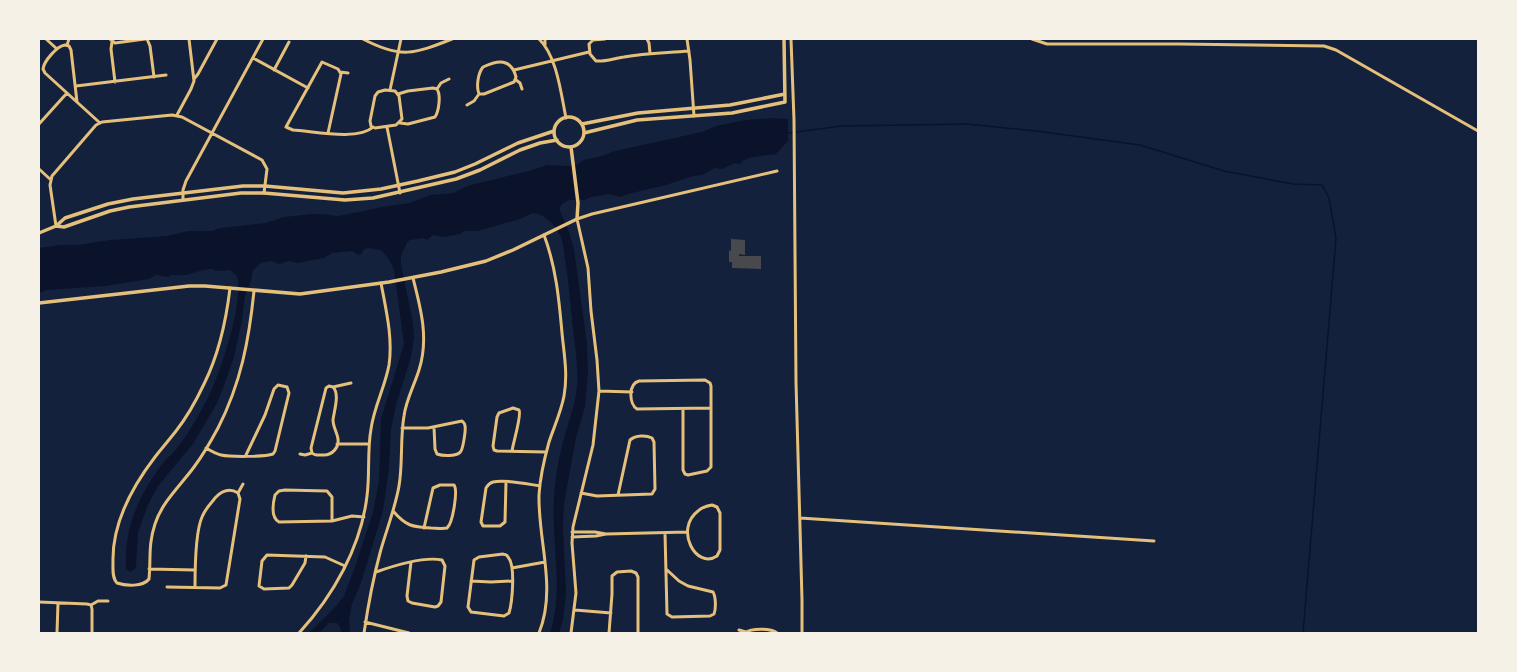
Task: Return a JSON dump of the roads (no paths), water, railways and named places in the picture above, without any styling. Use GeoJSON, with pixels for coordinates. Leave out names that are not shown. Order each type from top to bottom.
{"type":"FeatureCollection","features":[{"type":"Feature","properties":{"kind":"street"},"geometry":{"type":"LineString","coordinates":[[46,39],[57,49]]}},
{"type":"Feature","properties":{"kind":"street"},"geometry":{"type":"LineString","coordinates":[[67,45],[69,39]]}},
{"type":"Feature","properties":{"kind":"street"},"geometry":{"type":"LineString","coordinates":[[114,82],[111,40],[117,43],[146,39],[150,46],[154,77]]}},
{"type":"Feature","properties":{"kind":"street"},"geometry":{"type":"LineString","coordinates":[[189,39],[194,79]]}},
{"type":"Feature","properties":{"kind":"street"},"geometry":{"type":"LineString","coordinates":[[177,115],[194,79],[217,39]]}},
{"type":"Feature","properties":{"kind":"street"},"geometry":{"type":"LineString","coordinates":[[183,200],[182,192],[188,177],[263,39]]}},
{"type":"Feature","properties":{"kind":"street"},"geometry":{"type":"LineString","coordinates":[[363,39],[385,50],[411,53],[422,51],[452,39]]}},
{"type":"Feature","properties":{"kind":"street"},"geometry":{"type":"LineString","coordinates":[[390,90],[401,39]]}},
{"type":"Feature","properties":{"kind":"street"},"geometry":{"type":"LineString","coordinates":[[539,39],[545,45]]}},
{"type":"Feature","properties":{"kind":"street"},"geometry":{"type":"LineString","coordinates":[[545,39],[545,45],[552,62],[566,118]]}},
{"type":"Feature","properties":{"kind":"street"},"geometry":{"type":"LineString","coordinates":[[605,39],[591,42],[589,45],[589,52],[592,58],[599,62],[650,53],[660,54],[689,51]]}},
{"type":"Feature","properties":{"kind":"street"},"geometry":{"type":"LineString","coordinates":[[647,39],[650,53]]}},
{"type":"Feature","properties":{"kind":"street"},"geometry":{"type":"LineString","coordinates":[[687,39],[694,116]]}},
{"type":"Feature","properties":{"kind":"street"},"geometry":{"type":"LineString","coordinates":[[784,39],[785,102]]}},
{"type":"Feature","properties":{"kind":"street"},"geometry":{"type":"LineString","coordinates":[[791,39],[794,120],[796,382],[802,633]]}},
{"type":"Feature","properties":{"kind":"street"},"geometry":{"type":"LineString","coordinates":[[1032,39],[1047,44],[1324,46],[1336,50],[1478,131]]}},
{"type":"Feature","properties":{"kind":"street"},"geometry":{"type":"LineString","coordinates":[[274,70],[289,42]]}},
{"type":"Feature","properties":{"kind":"street"},"geometry":{"type":"LineString","coordinates":[[67,45],[61,46],[57,49],[41,69],[100,123]]}},
{"type":"Feature","properties":{"kind":"street"},"geometry":{"type":"LineString","coordinates":[[67,45],[71,50],[77,102]]}},
{"type":"Feature","properties":{"kind":"street"},"geometry":{"type":"LineString","coordinates":[[514,70],[589,52]]}},
{"type":"Feature","properties":{"kind":"street"},"geometry":{"type":"LineString","coordinates":[[253,58],[308,88]]}},
{"type":"Feature","properties":{"kind":"street"},"geometry":{"type":"LineString","coordinates":[[348,73],[340,72],[338,69],[322,62],[286,128],[335,134],[356,134],[366,132],[373,128],[378,129],[400,123],[408,124],[436,116],[439,92],[437,89]]}},
{"type":"Feature","properties":{"kind":"street"},"geometry":{"type":"LineString","coordinates":[[467,105],[474,101],[479,94],[478,89],[480,73],[483,67],[501,62],[509,64],[514,70],[516,80],[520,83],[522,89]]}},
{"type":"Feature","properties":{"kind":"street"},"geometry":{"type":"LineString","coordinates":[[328,133],[340,72]]}},
{"type":"Feature","properties":{"kind":"street"},"geometry":{"type":"LineString","coordinates":[[76,86],[166,75]]}},
{"type":"Feature","properties":{"kind":"street"},"geometry":{"type":"LineString","coordinates":[[437,89],[441,83],[449,79]]}},
{"type":"Feature","properties":{"kind":"street"},"geometry":{"type":"LineString","coordinates":[[479,94],[484,94],[516,80]]}},
{"type":"Feature","properties":{"kind":"street"},"geometry":{"type":"LineString","coordinates":[[398,94],[420,89],[437,89]]}},
{"type":"Feature","properties":{"kind":"street"},"geometry":{"type":"LineString","coordinates":[[373,128],[370,123],[370,119],[375,96],[380,91],[390,90],[395,91],[398,94],[402,115],[400,123]]}},
{"type":"Feature","properties":{"kind":"street"},"geometry":{"type":"LineString","coordinates":[[40,121],[67,93]]}},
{"type":"Feature","properties":{"kind":"street"},"geometry":{"type":"LineString","coordinates":[[582,124],[638,113],[737,104],[785,94]]}},
{"type":"Feature","properties":{"kind":"street"},"geometry":{"type":"LineString","coordinates":[[584,133],[637,120],[732,114],[793,99]]}},
{"type":"Feature","properties":{"kind":"street"},"geometry":{"type":"LineString","coordinates":[[56,226],[53,210],[51,180],[54,174],[100,123],[177,115],[262,160],[267,169],[264,193]]}},
{"type":"Feature","properties":{"kind":"street"},"geometry":{"type":"LineString","coordinates":[[566,118],[575,118],[582,124],[584,133],[580,143],[571,147],[564,146],[557,140],[554,131],[558,122],[566,118]]}},
{"type":"Feature","properties":{"kind":"street"},"geometry":{"type":"LineString","coordinates":[[387,127],[400,193]]}},
{"type":"Feature","properties":{"kind":"street"},"geometry":{"type":"LineString","coordinates":[[39,232],[56,226],[65,218],[128,199],[243,186],[265,186],[343,193],[362,192],[399,185],[433,178],[462,169],[518,143],[554,131]]}},
{"type":"Feature","properties":{"kind":"street"},"geometry":{"type":"LineString","coordinates":[[56,226],[64,227],[119,209],[241,193],[264,193],[345,200],[364,199],[400,193],[460,178],[524,149],[540,143],[557,140]]}},
{"type":"Feature","properties":{"kind":"street"},"geometry":{"type":"LineString","coordinates":[[571,147],[578,203],[577,219],[588,268],[599,392],[593,445],[575,513],[572,532],[576,584],[575,610],[571,633]]}},
{"type":"Feature","properties":{"kind":"street"},"geometry":{"type":"LineString","coordinates":[[39,169],[51,180]]}},
{"type":"Feature","properties":{"kind":"street"},"geometry":{"type":"LineString","coordinates":[[39,304],[189,286],[300,294],[408,279],[486,261],[509,252],[567,223],[592,214],[777,171]]}},
{"type":"Feature","properties":{"kind":"street"},"geometry":{"type":"LineString","coordinates":[[539,633],[545,613],[547,597],[547,575],[540,524],[540,486],[546,452],[562,405],[566,371],[556,281],[544,235]]}},
{"type":"Feature","properties":{"kind":"street"},"geometry":{"type":"LineString","coordinates":[[364,633],[376,572],[393,511],[400,475],[402,428],[406,404],[419,370],[424,342],[423,321],[413,278]]}},
{"type":"Feature","properties":{"kind":"street"},"geometry":{"type":"LineString","coordinates":[[299,633],[327,598],[345,566],[357,539],[364,517],[368,488],[369,444],[374,414],[385,382],[390,356],[390,336],[381,283]]}},
{"type":"Feature","properties":{"kind":"street"},"geometry":{"type":"LineString","coordinates":[[232,288],[223,333],[205,383],[186,418],[149,465],[126,506],[116,532],[113,559],[114,578],[116,582],[123,584],[144,583],[149,579],[150,545],[157,518],[168,499],[195,466],[206,448],[228,408],[240,376],[250,334],[252,290]]}},
{"type":"Feature","properties":{"kind":"street"},"geometry":{"type":"LineString","coordinates":[[683,408],[683,470],[685,474],[688,475],[707,471],[712,467],[711,384],[706,380],[637,381],[632,385],[633,405],[637,409],[683,408],[711,408]]}},
{"type":"Feature","properties":{"kind":"street"},"geometry":{"type":"LineString","coordinates":[[312,453],[311,448],[325,390],[329,386],[333,387],[351,382]]}},
{"type":"Feature","properties":{"kind":"street"},"geometry":{"type":"LineString","coordinates":[[206,448],[220,455],[246,455],[271,455],[274,453],[289,393],[287,387],[278,386],[274,389],[265,415],[246,455]]}},
{"type":"Feature","properties":{"kind":"street"},"geometry":{"type":"LineString","coordinates":[[300,454],[312,453],[316,455],[330,455],[333,453],[338,439],[333,421],[337,392],[333,387]]}},
{"type":"Feature","properties":{"kind":"street"},"geometry":{"type":"LineString","coordinates":[[599,392],[632,392]]}},
{"type":"Feature","properties":{"kind":"street"},"geometry":{"type":"LineString","coordinates":[[512,451],[515,432],[521,415],[519,410],[515,408],[502,411],[497,415],[493,447],[494,450],[497,452],[546,452]]}},
{"type":"Feature","properties":{"kind":"street"},"geometry":{"type":"LineString","coordinates":[[402,428],[434,427],[460,421],[463,422],[465,427],[460,453],[437,454],[435,449],[434,427]]}},
{"type":"Feature","properties":{"kind":"street"},"geometry":{"type":"LineString","coordinates":[[581,493],[597,496],[649,494],[654,493],[654,442],[650,437],[634,437],[629,442],[618,495]]}},
{"type":"Feature","properties":{"kind":"street"},"geometry":{"type":"LineString","coordinates":[[337,444],[369,444]]}},
{"type":"Feature","properties":{"kind":"street"},"geometry":{"type":"LineString","coordinates":[[506,482],[505,522],[501,525],[483,526],[481,522],[487,487],[492,482],[506,482],[540,486]]}},
{"type":"Feature","properties":{"kind":"street"},"geometry":{"type":"LineString","coordinates":[[166,587],[220,588],[226,585],[240,499],[238,493],[243,484]]}},
{"type":"Feature","properties":{"kind":"street"},"geometry":{"type":"LineString","coordinates":[[393,511],[409,526],[424,528],[445,529],[450,525],[456,490],[454,485],[440,484],[433,488],[424,528]]}},
{"type":"Feature","properties":{"kind":"street"},"geometry":{"type":"LineString","coordinates":[[332,521],[332,497],[327,491],[285,490],[279,491],[275,495],[273,516],[277,521],[281,522],[332,521],[352,516],[364,517]]}},
{"type":"Feature","properties":{"kind":"street"},"geometry":{"type":"LineString","coordinates":[[195,587],[199,527],[204,513],[220,493],[228,491],[238,493]]}},
{"type":"Feature","properties":{"kind":"street"},"geometry":{"type":"LineString","coordinates":[[709,505],[718,509],[720,515],[720,550],[716,557],[709,559],[699,555],[691,546],[687,532],[690,519],[699,509],[709,505]]}},
{"type":"Feature","properties":{"kind":"street"},"geometry":{"type":"LineString","coordinates":[[800,518],[1154,542]]}},
{"type":"Feature","properties":{"kind":"street"},"geometry":{"type":"LineString","coordinates":[[572,532],[595,532],[606,534]]}},
{"type":"Feature","properties":{"kind":"street"},"geometry":{"type":"LineString","coordinates":[[572,537],[606,534],[687,532]]}},
{"type":"Feature","properties":{"kind":"street"},"geometry":{"type":"LineString","coordinates":[[665,533],[666,612],[672,617],[710,616],[714,614],[715,596],[713,592],[688,586],[679,581],[666,569]]}},
{"type":"Feature","properties":{"kind":"street"},"geometry":{"type":"LineString","coordinates":[[306,556],[305,563],[289,588],[264,588],[259,586],[262,561],[269,555],[306,556],[329,558],[345,566]]}},
{"type":"Feature","properties":{"kind":"street"},"geometry":{"type":"LineString","coordinates":[[506,555],[509,558],[512,568],[509,612],[504,616],[472,613],[468,607],[473,562],[477,558],[506,555]]}},
{"type":"Feature","properties":{"kind":"street"},"geometry":{"type":"LineString","coordinates":[[376,572],[411,562],[439,559],[445,562],[441,602],[438,606],[435,607],[412,603],[408,600],[407,596],[411,562]]}},
{"type":"Feature","properties":{"kind":"street"},"geometry":{"type":"LineString","coordinates":[[512,568],[545,562]]}},
{"type":"Feature","properties":{"kind":"street"},"geometry":{"type":"LineString","coordinates":[[149,569],[195,570]]}},
{"type":"Feature","properties":{"kind":"street"},"geometry":{"type":"LineString","coordinates":[[609,633],[612,575],[617,572],[635,572],[638,577],[638,633]]}},
{"type":"Feature","properties":{"kind":"street"},"geometry":{"type":"LineString","coordinates":[[471,580],[491,582],[512,581]]}},
{"type":"Feature","properties":{"kind":"street"},"geometry":{"type":"LineString","coordinates":[[39,602],[90,605],[98,601],[108,601]]}},
{"type":"Feature","properties":{"kind":"street"},"geometry":{"type":"LineString","coordinates":[[58,602],[58,633]]}},
{"type":"Feature","properties":{"kind":"street"},"geometry":{"type":"LineString","coordinates":[[90,605],[92,609],[92,633]]}},
{"type":"Feature","properties":{"kind":"street"},"geometry":{"type":"LineString","coordinates":[[575,610],[611,613]]}},
{"type":"Feature","properties":{"kind":"street"},"geometry":{"type":"LineString","coordinates":[[365,622],[399,632],[409,633]]}},
{"type":"Feature","properties":{"kind":"street"},"geometry":{"type":"LineString","coordinates":[[739,630],[746,632],[750,630],[771,630],[777,633]]}},
{"type":"Feature","properties":{"kind":"water"},"geometry":{"type":"Polygon","coordinates":[[[772,118],[788,119],[788,141],[776,154],[751,157],[740,164],[735,163],[722,169],[715,168],[702,175],[693,176],[620,197],[609,194],[591,197],[584,200],[569,200],[560,207],[560,211],[568,229],[574,249],[587,344],[588,372],[585,407],[576,438],[564,503],[563,529],[566,592],[563,620],[559,633],[550,633],[554,617],[557,583],[554,532],[554,492],[560,456],[576,394],[577,366],[562,241],[558,231],[546,218],[533,213],[520,219],[478,231],[465,231],[460,234],[443,237],[433,235],[427,240],[423,238],[410,240],[407,242],[401,256],[401,264],[413,323],[414,338],[411,357],[396,405],[391,429],[389,468],[383,511],[361,583],[352,604],[349,619],[350,633],[341,633],[340,627],[337,623],[329,623],[319,633],[309,633],[344,596],[373,512],[379,481],[381,419],[404,344],[394,270],[389,259],[381,250],[367,248],[363,250],[362,254],[358,255],[352,251],[332,253],[324,258],[297,263],[289,261],[279,264],[271,261],[261,263],[253,270],[251,281],[245,295],[242,320],[234,357],[217,403],[193,444],[158,486],[148,505],[138,532],[136,567],[130,572],[126,569],[127,540],[134,513],[140,500],[154,475],[177,448],[191,427],[207,400],[219,372],[236,312],[238,296],[237,276],[230,270],[216,271],[212,269],[186,275],[172,275],[168,277],[156,275],[149,279],[105,286],[47,290],[39,293],[39,248],[60,245],[78,245],[110,240],[167,236],[188,231],[212,231],[220,228],[266,223],[284,217],[312,214],[337,216],[410,203],[430,195],[453,193],[467,186],[529,171],[547,165],[569,166],[578,164],[584,160],[615,151],[702,132],[716,126],[746,120],[772,118]]]}},
{"type":"Feature","properties":{"kind":"waterway"},"geometry":{"type":"LineString","coordinates":[[788,133],[842,126],[967,124],[1036,131],[1140,145],[1224,171],[1293,184],[1322,185],[1329,198],[1336,238],[1303,633]]}}]}
